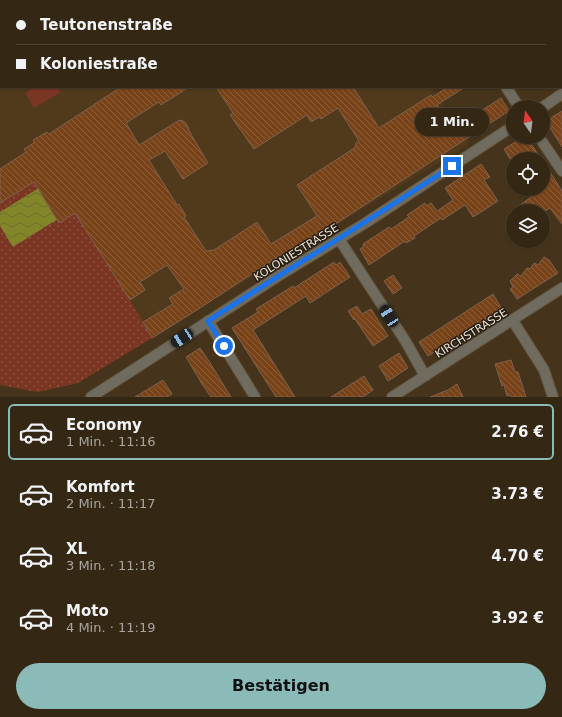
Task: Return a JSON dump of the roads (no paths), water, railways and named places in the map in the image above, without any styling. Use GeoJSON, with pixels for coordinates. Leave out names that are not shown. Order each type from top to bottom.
{"type":"FeatureCollection","features":[{"type":"Feature","properties":{"kind":"street"},"geometry":{"type":"LineString","coordinates":[[507,88],[514,100]]}},
{"type":"Feature","properties":{"kind":"street"},"geometry":{"type":"LineString","coordinates":[[550,102],[562,94]]}},
{"type":"Feature","properties":{"kind":"street","name":"KOLONIESTRASSE"},"geometry":{"type":"LineString","coordinates":[[91,397],[280,275],[380,214],[506,131]]}},
{"type":"Feature","properties":{"kind":"street"},"geometry":{"type":"LineString","coordinates":[[544,144],[562,171]]}},
{"type":"Feature","properties":{"kind":"street"},"geometry":{"type":"LineString","coordinates":[[339,239],[406,342],[426,376]]}},
{"type":"Feature","properties":{"kind":"street","name":"KIRCHSTRASSE"},"geometry":{"type":"LineString","coordinates":[[392,397],[562,288]]}},
{"type":"Feature","properties":{"kind":"street"},"geometry":{"type":"LineString","coordinates":[[513,320],[544,370],[553,397]]}},
{"type":"Feature","properties":{"kind":"street"},"geometry":{"type":"LineString","coordinates":[[208,321],[255,397]]}},
{"type":"Feature","properties":{"kind":"water"},"geometry":{"type":"Polygon","coordinates":[[[47,183],[66,214],[13,247],[0,226],[0,212],[47,183]]]}}]}
